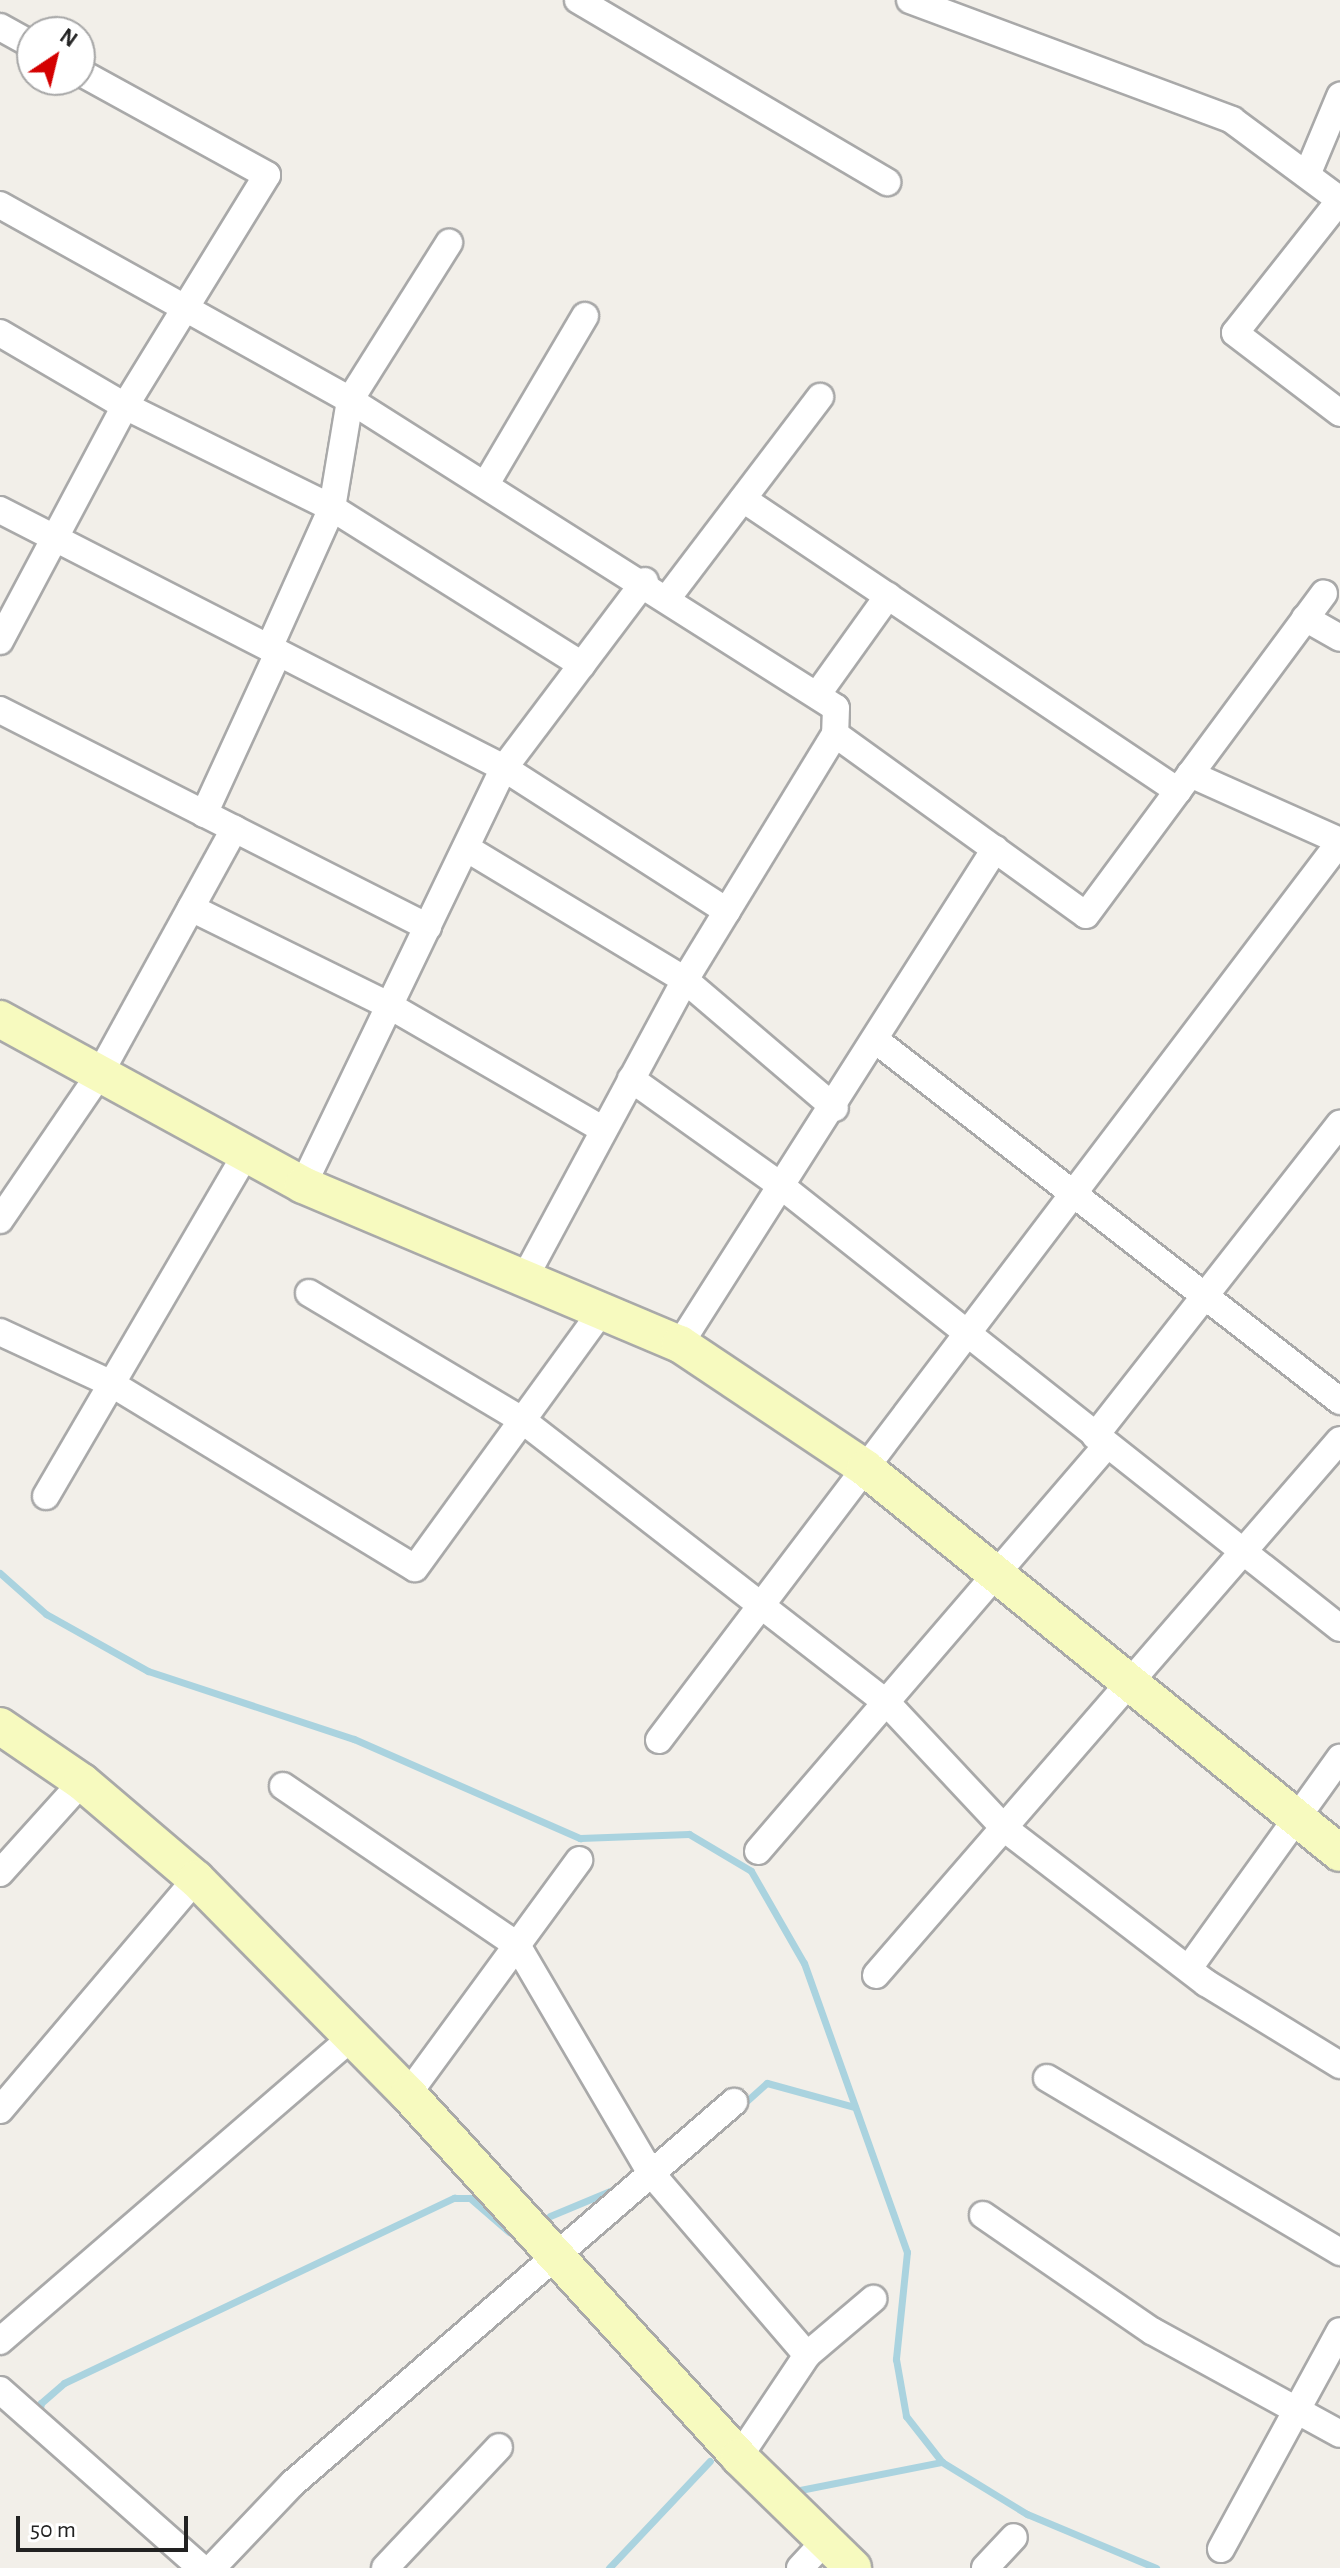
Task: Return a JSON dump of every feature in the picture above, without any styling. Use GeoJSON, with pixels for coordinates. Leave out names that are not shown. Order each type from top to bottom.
{"type":"FeatureCollection","features":[{"type":"Feature","properties":{"kind":"street"},"geometry":{"type":"LineString","coordinates":[[578,0],[887,182]]}},
{"type":"Feature","properties":{"kind":"street"},"geometry":{"type":"LineString","coordinates":[[926,3],[1232,120],[1340,200],[1235,333],[1340,413]]}},
{"type":"Feature","properties":{"kind":"street"},"geometry":{"type":"LineString","coordinates":[[0,641],[125,406],[267,175],[96,81]]}},
{"type":"Feature","properties":{"kind":"street"},"geometry":{"type":"LineString","coordinates":[[1307,175],[1340,96]]}},
{"type":"Feature","properties":{"kind":"street"},"geometry":{"type":"LineString","coordinates":[[0,205],[187,306],[350,400],[669,596],[836,708],[835,734],[685,980],[524,1279]]}},
{"type":"Feature","properties":{"kind":"street"},"geometry":{"type":"LineString","coordinates":[[204,814],[332,508],[350,400],[449,243]]}},
{"type":"Feature","properties":{"kind":"street"},"geometry":{"type":"LineString","coordinates":[[486,484],[585,316]]}},
{"type":"Feature","properties":{"kind":"street"},"geometry":{"type":"LineString","coordinates":[[0,333],[125,406],[332,508],[582,665]]}},
{"type":"Feature","properties":{"kind":"street"},"geometry":{"type":"LineString","coordinates":[[669,596],[820,397]]}},
{"type":"Feature","properties":{"kind":"street"},"geometry":{"type":"LineString","coordinates":[[659,1740],[1340,841],[1184,782],[888,596],[743,499]]}},
{"type":"Feature","properties":{"kind":"street"},"geometry":{"type":"LineString","coordinates":[[0,510],[504,768],[727,911]]}},
{"type":"Feature","properties":{"kind":"street"},"geometry":{"type":"LineString","coordinates":[[303,1185],[504,768],[645,581]]}},
{"type":"Feature","properties":{"kind":"street"},"geometry":{"type":"LineString","coordinates":[[835,734],[1086,915],[1324,593]]}},
{"type":"Feature","properties":{"kind":"street"},"geometry":{"type":"LineString","coordinates":[[817,695],[888,596]]}},
{"type":"Feature","properties":{"kind":"street"},"geometry":{"type":"LineString","coordinates":[[1305,618],[1340,638]]}},
{"type":"Feature","properties":{"kind":"street"},"geometry":{"type":"LineString","coordinates":[[1,714],[428,927]]}},
{"type":"Feature","properties":{"kind":"street"},"geometry":{"type":"LineString","coordinates":[[0,1220],[99,1075],[234,829]]}},
{"type":"Feature","properties":{"kind":"street"},"geometry":{"type":"LineString","coordinates":[[466,848],[685,980],[835,1108]]}},
{"type":"Feature","properties":{"kind":"street"},"geometry":{"type":"LineString","coordinates":[[680,1344],[780,1185],[878,1042],[995,849]]}},
{"type":"Feature","properties":{"kind":"street"},"geometry":{"type":"LineString","coordinates":[[191,908],[390,1006],[604,1130]]}},
{"type":"Feature","properties":{"kind":"street"},"geometry":{"type":"LineString","coordinates":[[0,1019],[303,1185],[680,1344],[865,1468],[1340,1853]]}},
{"type":"Feature","properties":{"kind":"street"},"geometry":{"type":"LineString","coordinates":[[878,1042],[1340,1401]]}},
{"type":"Feature","properties":{"kind":"street"},"geometry":{"type":"LineString","coordinates":[[631,1079],[780,1185],[1340,1628]]}},
{"type":"Feature","properties":{"kind":"street"},"geometry":{"type":"LineString","coordinates":[[758,1851],[889,1705],[997,1576],[1101,1441],[1205,1296],[1340,1124]]}},
{"type":"Feature","properties":{"kind":"street"},"geometry":{"type":"LineString","coordinates":[[46,1496],[245,1155]]}},
{"type":"Feature","properties":{"kind":"street"},"geometry":{"type":"LineString","coordinates":[[309,1293],[522,1420],[759,1608],[889,1705],[1004,1828],[1189,1968],[1340,2065]]}},
{"type":"Feature","properties":{"kind":"street"},"geometry":{"type":"LineString","coordinates":[[0,1332],[112,1384],[415,1568],[602,1311]]}},
{"type":"Feature","properties":{"kind":"street"},"geometry":{"type":"LineString","coordinates":[[876,1975],[1340,1440]]}},
{"type":"Feature","properties":{"kind":"street"},"geometry":{"type":"LineString","coordinates":[[0,1726],[82,1782],[196,1879],[408,2094],[558,2254],[739,2457],[853,2568]]}},
{"type":"Feature","properties":{"kind":"street"},"geometry":{"type":"LineString","coordinates":[[1189,1968],[1340,1758]]}},
{"type":"Feature","properties":{"kind":"street"},"geometry":{"type":"LineString","coordinates":[[0,1873],[82,1782]]}},
{"type":"Feature","properties":{"kind":"street"},"geometry":{"type":"LineString","coordinates":[[283,1786],[517,1945],[651,2173],[807,2355]]}},
{"type":"Feature","properties":{"kind":"street"},"geometry":{"type":"LineString","coordinates":[[408,2094],[579,1860]]}},
{"type":"Feature","properties":{"kind":"street"},"geometry":{"type":"LineString","coordinates":[[0,2110],[196,1879]]}},
{"type":"Feature","properties":{"kind":"street"},"geometry":{"type":"LineString","coordinates":[[0,2341],[352,2037]]}},
{"type":"Feature","properties":{"kind":"street"},"geometry":{"type":"LineString","coordinates":[[1047,2078],[1340,2252]]}},
{"type":"Feature","properties":{"kind":"street"},"geometry":{"type":"LineString","coordinates":[[0,2390],[201,2567],[293,2483],[734,2102]]}},
{"type":"Feature","properties":{"kind":"street"},"geometry":{"type":"LineString","coordinates":[[983,2215],[1152,2331],[1340,2434]]}},
{"type":"Feature","properties":{"kind":"street"},"geometry":{"type":"LineString","coordinates":[[739,2457],[807,2355],[873,2299]]}},
{"type":"Feature","properties":{"kind":"street"},"geometry":{"type":"LineString","coordinates":[[1221,2549],[1340,2331]]}},
{"type":"Feature","properties":{"kind":"street"},"geometry":{"type":"LineString","coordinates":[[385,2568],[499,2447]]}},
{"type":"Feature","properties":{"kind":"street"},"geometry":{"type":"LineString","coordinates":[[985,2568],[1014,2537]]}},
{"type":"Feature","properties":{"kind":"street"},"geometry":{"type":"LineString","coordinates":[[800,2568],[825,2541]]}},
{"type":"Feature","properties":{"kind":"waterway"},"geometry":{"type":"LineString","coordinates":[[0,1573],[46,1614],[148,1671],[354,1739],[580,1838],[689,1834],[751,1871],[804,1963],[907,2252],[896,2359],[906,2416],[942,2462],[1027,2514],[1156,2568]]}},
{"type":"Feature","properties":{"kind":"waterway"},"geometry":{"type":"LineString","coordinates":[[740,2107],[767,2083],[855,2107]]}},
{"type":"Feature","properties":{"kind":"waterway"},"geometry":{"type":"LineString","coordinates":[[550,2216],[622,2186]]}},
{"type":"Feature","properties":{"kind":"waterway"},"geometry":{"type":"LineString","coordinates":[[39,2415],[41,2403],[64,2383],[454,2198],[470,2198],[509,2232]]}},
{"type":"Feature","properties":{"kind":"waterway"},"geometry":{"type":"LineString","coordinates":[[609,2568],[710,2461]]}},
{"type":"Feature","properties":{"kind":"waterway"},"geometry":{"type":"LineString","coordinates":[[795,2491],[942,2462]]}}]}
